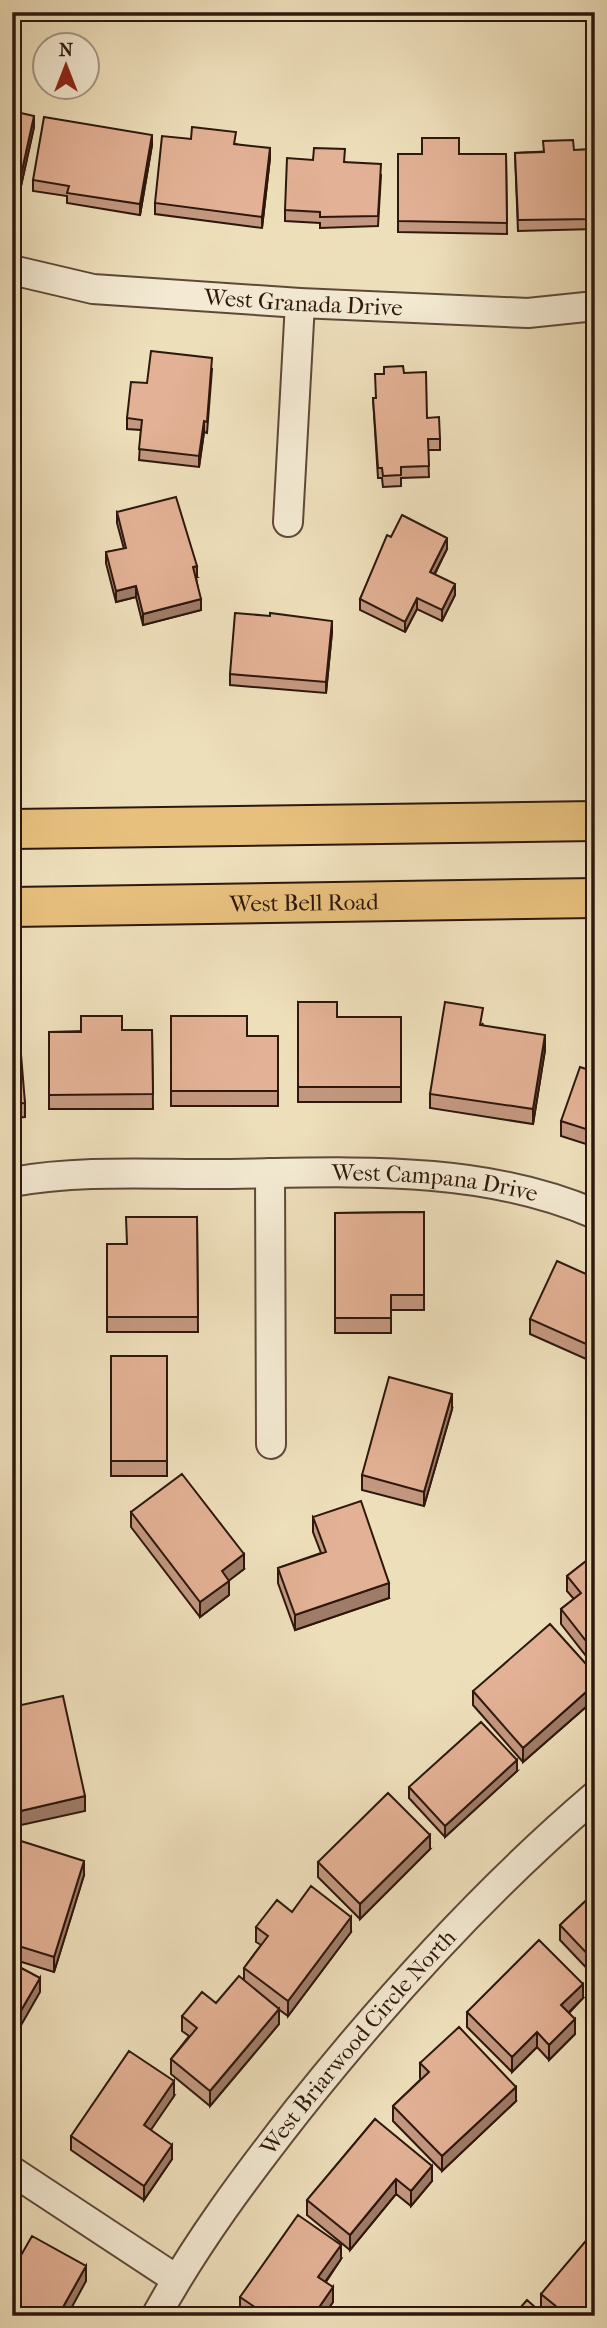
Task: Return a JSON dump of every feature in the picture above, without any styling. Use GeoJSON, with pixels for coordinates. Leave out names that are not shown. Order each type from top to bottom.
{"type":"FeatureCollection","features":[{"type":"Feature","properties":{"kind":"main road"},"geometry":{"type":"LineString","coordinates":[[12,829],[595,821]]}},
{"type":"Feature","properties":{"kind":"main road","name":"West Bell Road"},"geometry":{"type":"LineString","coordinates":[[12,907],[595,898]]}},
{"type":"Feature","properties":{"kind":"street","name":"West Granada Drive"},"geometry":{"type":"LineString","coordinates":[[12,270],[93,289],[300,303],[528,313],[595,306]]}},
{"type":"Feature","properties":{"kind":"street"},"geometry":{"type":"LineString","coordinates":[[288,522],[300,303]]}},
{"type":"Feature","properties":{"kind":"street","name":"West Campana Drive"},"geometry":{"type":"LineString","coordinates":[[12,1182],[81,1175],[376,1173],[453,1178],[507,1187],[595,1214]]}},
{"type":"Feature","properties":{"kind":"street"},"geometry":{"type":"LineString","coordinates":[[270,1174],[271,1444]]}},
{"type":"Feature","properties":{"kind":"street","name":"West Briarwood Circle North"},"geometry":{"type":"LineString","coordinates":[[156,2316],[176,2279],[270,2146],[368,2024],[499,1885],[595,1796]]}},
{"type":"Feature","properties":{"kind":"street"},"geometry":{"type":"LineString","coordinates":[[12,2171],[176,2279]]}},
{"type":"Feature","properties":{"kind":"building"},"geometry":{"type":"Polygon","coordinates":[[[12,111],[34,116],[19,184],[12,183],[12,111]]]}},
{"type":"Feature","properties":{"kind":"building"},"geometry":{"type":"Polygon","coordinates":[[[44,117],[152,135],[140,204],[67,193],[69,186],[33,180],[44,117]]]}},
{"type":"Feature","properties":{"kind":"building"},"geometry":{"type":"Polygon","coordinates":[[[192,127],[236,132],[234,144],[270,148],[262,217],[155,203],[162,136],[191,139],[192,127]]]}},
{"type":"Feature","properties":{"kind":"building"},"geometry":{"type":"Polygon","coordinates":[[[422,138],[459,138],[459,154],[506,154],[507,223],[398,221],[398,154],[422,154],[422,138]]]}},
{"type":"Feature","properties":{"kind":"building"},"geometry":{"type":"Polygon","coordinates":[[[573,140],[574,150],[595,149],[595,219],[518,220],[515,153],[544,152],[543,141],[573,140]]]}},
{"type":"Feature","properties":{"kind":"building"},"geometry":{"type":"Polygon","coordinates":[[[314,148],[345,149],[344,162],[381,164],[378,216],[320,217],[320,212],[285,210],[287,158],[313,160],[314,148]]]}},
{"type":"Feature","properties":{"kind":"building"},"geometry":{"type":"Polygon","coordinates":[[[151,351],[212,358],[207,422],[204,421],[199,456],[139,449],[142,420],[127,418],[131,382],[147,383],[151,351]]]}},
{"type":"Feature","properties":{"kind":"building"},"geometry":{"type":"Polygon","coordinates":[[[403,366],[404,373],[426,372],[427,418],[439,417],[440,439],[428,439],[429,466],[401,467],[401,475],[383,476],[382,468],[378,468],[373,398],[376,398],[375,374],[384,374],[384,367],[403,366]]]}},
{"type":"Feature","properties":{"kind":"building"},"geometry":{"type":"Polygon","coordinates":[[[176,497],[197,566],[193,567],[201,599],[143,614],[136,586],[116,591],[106,552],[126,548],[117,512],[176,497]]]}},
{"type":"Feature","properties":{"kind":"building"},"geometry":{"type":"Polygon","coordinates":[[[402,515],[447,538],[430,572],[455,584],[442,610],[417,598],[405,622],[360,599],[387,535],[391,537],[402,515]]]}},
{"type":"Feature","properties":{"kind":"building"},"geometry":{"type":"Polygon","coordinates":[[[235,613],[270,616],[270,613],[332,621],[326,682],[230,674],[235,613]]]}},
{"type":"Feature","properties":{"kind":"building"},"geometry":{"type":"Polygon","coordinates":[[[298,1002],[337,1002],[337,1017],[401,1017],[401,1087],[298,1087],[298,1002]]]}},
{"type":"Feature","properties":{"kind":"building"},"geometry":{"type":"Polygon","coordinates":[[[445,1002],[483,1008],[480,1025],[545,1035],[533,1109],[430,1094],[445,1002]]]}},
{"type":"Feature","properties":{"kind":"building"},"geometry":{"type":"Polygon","coordinates":[[[81,1016],[122,1016],[122,1030],[152,1030],[153,1094],[49,1095],[49,1032],[81,1032],[81,1016]]]}},
{"type":"Feature","properties":{"kind":"building"},"geometry":{"type":"Polygon","coordinates":[[[171,1016],[247,1016],[247,1036],[278,1036],[278,1091],[171,1091],[171,1016]]]}},
{"type":"Feature","properties":{"kind":"building"},"geometry":{"type":"Polygon","coordinates":[[[19,1030],[25,1103],[12,1104],[12,1031],[19,1030]]]}},
{"type":"Feature","properties":{"kind":"building"},"geometry":{"type":"Polygon","coordinates":[[[580,1067],[595,1072],[595,1132],[561,1121],[580,1067]]]}},
{"type":"Feature","properties":{"kind":"building"},"geometry":{"type":"Polygon","coordinates":[[[424,1212],[424,1295],[391,1295],[391,1318],[335,1318],[335,1213],[424,1212]]]}},
{"type":"Feature","properties":{"kind":"building"},"geometry":{"type":"Polygon","coordinates":[[[126,1217],[197,1217],[198,1317],[107,1317],[107,1244],[127,1244],[126,1217]]]}},
{"type":"Feature","properties":{"kind":"building"},"geometry":{"type":"Polygon","coordinates":[[[557,1261],[595,1278],[595,1348],[530,1319],[557,1261]]]}},
{"type":"Feature","properties":{"kind":"building"},"geometry":{"type":"Polygon","coordinates":[[[111,1356],[167,1356],[167,1461],[111,1461],[111,1356]]]}},
{"type":"Feature","properties":{"kind":"building"},"geometry":{"type":"Polygon","coordinates":[[[389,1377],[452,1394],[424,1492],[362,1475],[389,1377]]]}},
{"type":"Feature","properties":{"kind":"building"},"geometry":{"type":"Polygon","coordinates":[[[182,1474],[244,1554],[222,1571],[229,1581],[200,1602],[131,1512],[182,1474]]]}},
{"type":"Feature","properties":{"kind":"building"},"geometry":{"type":"Polygon","coordinates":[[[361,1501],[389,1583],[295,1615],[278,1568],[326,1552],[313,1517],[361,1501]]]}},
{"type":"Feature","properties":{"kind":"building"},"geometry":{"type":"Polygon","coordinates":[[[595,1554],[595,1642],[590,1646],[561,1609],[581,1593],[567,1576],[595,1554]]]}},
{"type":"Feature","properties":{"kind":"building"},"geometry":{"type":"Polygon","coordinates":[[[550,1624],[595,1674],[595,1684],[523,1748],[473,1691],[550,1624]]]}},
{"type":"Feature","properties":{"kind":"building"},"geometry":{"type":"Polygon","coordinates":[[[63,1696],[85,1796],[12,1813],[12,1707],[63,1696]]]}},
{"type":"Feature","properties":{"kind":"building"},"geometry":{"type":"Polygon","coordinates":[[[481,1722],[517,1760],[445,1826],[409,1787],[481,1722]]]}},
{"type":"Feature","properties":{"kind":"building"},"geometry":{"type":"Polygon","coordinates":[[[388,1793],[430,1835],[360,1904],[318,1862],[388,1793]]]}},
{"type":"Feature","properties":{"kind":"building"},"geometry":{"type":"Polygon","coordinates":[[[21,1841],[84,1861],[54,1957],[12,1944],[12,1869],[21,1841]]]}},
{"type":"Feature","properties":{"kind":"building"},"geometry":{"type":"Polygon","coordinates":[[[311,1886],[351,1917],[288,2001],[244,1968],[268,1936],[256,1927],[277,1900],[292,1912],[311,1886]]]}},
{"type":"Feature","properties":{"kind":"building"},"geometry":{"type":"Polygon","coordinates":[[[595,1892],[595,1962],[560,1925],[595,1892]]]}},
{"type":"Feature","properties":{"kind":"building"},"geometry":{"type":"Polygon","coordinates":[[[539,1940],[583,1984],[561,2005],[575,2019],[549,2045],[537,2032],[512,2057],[467,2012],[539,1940]]]}},
{"type":"Feature","properties":{"kind":"building"},"geometry":{"type":"Polygon","coordinates":[[[12,1963],[40,1978],[12,2026],[12,1963]]]}},
{"type":"Feature","properties":{"kind":"building"},"geometry":{"type":"Polygon","coordinates":[[[239,1976],[279,2009],[210,2091],[171,2059],[197,2028],[182,2016],[202,1992],[216,2003],[239,1976]]]}},
{"type":"Feature","properties":{"kind":"building"},"geometry":{"type":"Polygon","coordinates":[[[459,2027],[516,2087],[442,2156],[393,2106],[429,2072],[420,2063],[459,2027]]]}},
{"type":"Feature","properties":{"kind":"building"},"geometry":{"type":"Polygon","coordinates":[[[129,2051],[174,2081],[144,2125],[172,2145],[144,2186],[71,2136],[129,2051]]]}},
{"type":"Feature","properties":{"kind":"building"},"geometry":{"type":"Polygon","coordinates":[[[375,2119],[432,2166],[411,2191],[396,2179],[350,2235],[307,2200],[375,2119]]]}},
{"type":"Feature","properties":{"kind":"building"},"geometry":{"type":"Polygon","coordinates":[[[298,2215],[341,2245],[318,2277],[333,2287],[313,2316],[268,2316],[240,2297],[298,2215]]]}},
{"type":"Feature","properties":{"kind":"building"},"geometry":{"type":"Polygon","coordinates":[[[595,2230],[595,2316],[568,2316],[541,2294],[595,2230]]]}},
{"type":"Feature","properties":{"kind":"building"},"geometry":{"type":"Polygon","coordinates":[[[32,2236],[86,2266],[58,2316],[12,2316],[12,2271],[32,2236]]]}},
{"type":"Feature","properties":{"kind":"building"},"geometry":{"type":"Polygon","coordinates":[[[527,2300],[545,2316],[513,2316],[527,2300]]]}}]}
